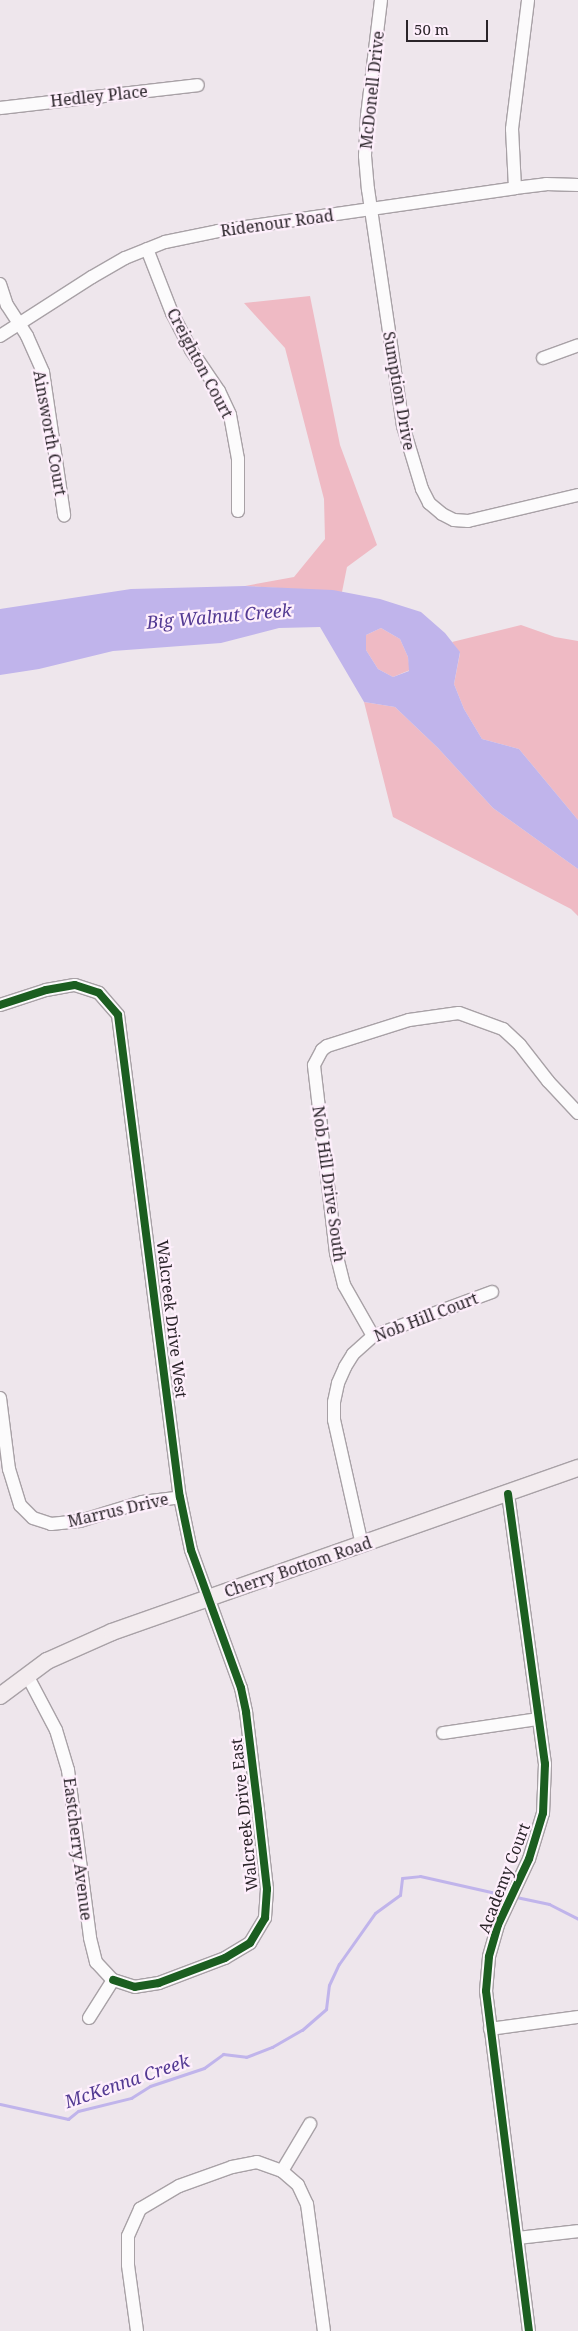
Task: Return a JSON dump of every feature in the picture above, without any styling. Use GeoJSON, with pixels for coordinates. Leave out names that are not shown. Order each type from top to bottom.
{"type":"FeatureCollection","features":[{"type":"Feature","properties":{"kind":"main road","name":"Cherry Bottom Road"},"geometry":{"type":"LineString","coordinates":[[0,1696],[47,1661],[112,1632],[578,1468]]}},
{"type":"Feature","properties":{"kind":"street","name":"McDonell Drive"},"geometry":{"type":"LineString","coordinates":[[371,209],[365,156],[381,0]]}},
{"type":"Feature","properties":{"kind":"street"},"geometry":{"type":"LineString","coordinates":[[515,188],[512,129],[528,0]]}},
{"type":"Feature","properties":{"kind":"street","name":"Hedley Place"},"geometry":{"type":"LineString","coordinates":[[0,108],[198,85]]}},
{"type":"Feature","properties":{"kind":"street","name":"Ridenour Road"},"geometry":{"type":"LineString","coordinates":[[0,336],[92,277],[147,248],[165,242],[218,231],[515,188],[546,184],[578,185]]}},
{"type":"Feature","properties":{"kind":"street","name":"Sumption Drive"},"geometry":{"type":"LineString","coordinates":[[371,209],[403,426],[416,471],[430,503],[454,520],[468,521],[578,496]]}},
{"type":"Feature","properties":{"kind":"street","name":"Creighton Court"},"geometry":{"type":"LineString","coordinates":[[147,248],[176,320],[191,350],[218,391],[230,415],[238,458],[238,511]]}},
{"type":"Feature","properties":{"kind":"street","name":"Ainsworth Court"},"geometry":{"type":"LineString","coordinates":[[0,284],[7,305],[20,324],[42,372],[64,515]]}},
{"type":"Feature","properties":{"kind":"street"},"geometry":{"type":"LineString","coordinates":[[543,358],[578,346]]}},
{"type":"Feature","properties":{"kind":"street","name":"Walcreek Drive West"},"geometry":{"type":"LineString","coordinates":[[0,1005],[46,990],[75,985],[99,993],[118,1015],[180,1496],[191,1550],[209,1598]]}},
{"type":"Feature","properties":{"kind":"street","name":"Nob Hill Drive South"},"geometry":{"type":"LineString","coordinates":[[373,1336],[344,1285],[336,1252],[314,1073],[314,1065],[318,1056],[327,1046],[409,1020],[460,1012],[503,1029],[520,1045],[548,1081],[578,1113]]}},
{"type":"Feature","properties":{"kind":"street","name":"Nob Hill Court"},"geometry":{"type":"LineString","coordinates":[[362,1544],[337,1439],[334,1402],[338,1383],[345,1367],[353,1354],[373,1336],[492,1292]]}},
{"type":"Feature","properties":{"kind":"street","name":"Marrus Drive"},"geometry":{"type":"LineString","coordinates":[[0,1398],[9,1469],[20,1505],[33,1518],[50,1524],[80,1521],[142,1502],[180,1496]]}},
{"type":"Feature","properties":{"kind":"street","name":"Academy Court"},"geometry":{"type":"LineString","coordinates":[[508,1494],[545,1764],[543,1813],[529,1859],[507,1906],[489,1957],[486,1992],[528,2331]]}},
{"type":"Feature","properties":{"kind":"street","name":"Walcreek Drive East"},"geometry":{"type":"LineString","coordinates":[[113,1980],[135,1987],[159,1983],[225,1958],[250,1943],[265,1918],[267,1888],[246,1712],[231,1656],[209,1598]]}},
{"type":"Feature","properties":{"kind":"street","name":"Eastcherry Avenue"},"geometry":{"type":"LineString","coordinates":[[27,1675],[56,1730],[68,1770],[90,1938],[96,1962],[113,1980]]}},
{"type":"Feature","properties":{"kind":"street"},"geometry":{"type":"LineString","coordinates":[[444,1733],[538,1719]]}},
{"type":"Feature","properties":{"kind":"street"},"geometry":{"type":"LineString","coordinates":[[89,2018],[113,1980]]}},
{"type":"Feature","properties":{"kind":"street"},"geometry":{"type":"LineString","coordinates":[[490,2029],[578,2017]]}},
{"type":"Feature","properties":{"kind":"street"},"geometry":{"type":"LineString","coordinates":[[282,2171],[310,2124]]}},
{"type":"Feature","properties":{"kind":"street"},"geometry":{"type":"LineString","coordinates":[[137,2331],[128,2266],[128,2236],[140,2209],[179,2186],[232,2167],[257,2162],[282,2171],[298,2185],[307,2204],[324,2331]]}},
{"type":"Feature","properties":{"kind":"street"},"geometry":{"type":"LineString","coordinates":[[517,2238],[578,2231]]}},
{"type":"Feature","properties":{"kind":"shaded area"},"geometry":{"type":"Polygon","coordinates":[[[310,296],[340,445],[377,545],[347,567],[342,592],[245,586],[294,577],[325,539],[324,499],[285,348],[244,303],[310,296]]]}},
{"type":"Feature","properties":{"kind":"shaded area"},"geometry":{"type":"Polygon","coordinates":[[[521,625],[555,637],[578,641],[578,820],[519,749],[482,739],[464,709],[454,684],[460,653],[452,642],[521,625]]]}},
{"type":"Feature","properties":{"kind":"shaded area"},"geometry":{"type":"Polygon","coordinates":[[[381,628],[400,639],[408,657],[410,670],[393,677],[378,669],[366,650],[366,635],[381,628]]]}},
{"type":"Feature","properties":{"kind":"shaded area"},"geometry":{"type":"Polygon","coordinates":[[[364,702],[395,707],[438,748],[493,808],[578,869],[578,916],[571,909],[393,817],[364,702]]]}},
{"type":"Feature","properties":{"kind":"water","name":"Big Walnut Creek"},"geometry":{"type":"Polygon","coordinates":[[[245,586],[333,590],[380,599],[421,612],[445,633],[460,652],[454,684],[464,709],[482,739],[519,749],[578,820],[578,869],[493,808],[438,748],[395,707],[364,702],[320,627],[279,628],[221,643],[113,651],[39,669],[0,675],[0,609],[131,589],[245,586]],[[381,628],[366,635],[366,650],[378,669],[393,677],[409,671],[408,657],[400,639],[381,628]]]}},
{"type":"Feature","properties":{"kind":"waterway","name":"McKenna Creek"},"geometry":{"type":"LineString","coordinates":[[0,2104],[68,2119],[78,2111],[131,2098],[150,2086],[204,2068],[223,2054],[246,2057],[272,2047],[302,2030],[326,2009],[329,1985],[339,1964],[375,1913],[400,1895],[402,1878],[420,1876],[509,1896]]}},
{"type":"Feature","properties":{"kind":"waterway","name":"McKenna Creek"},"geometry":{"type":"LineString","coordinates":[[516,1897],[549,1904],[578,1919]]}},
{"type":"Feature","properties":{"kind":"cycle path"},"geometry":{"type":"LineString","coordinates":[[0,1005],[46,990],[75,985],[99,993],[118,1015],[180,1497],[191,1550],[241,1688],[246,1712],[258,1810],[267,1889],[265,1918],[250,1943],[225,1958],[159,1983],[135,1987],[113,1980]]}},
{"type":"Feature","properties":{"kind":"cycle path"},"geometry":{"type":"LineString","coordinates":[[508,1494],[545,1764],[543,1813],[529,1859],[498,1925],[489,1957],[486,1991],[529,2331]]}}]}
